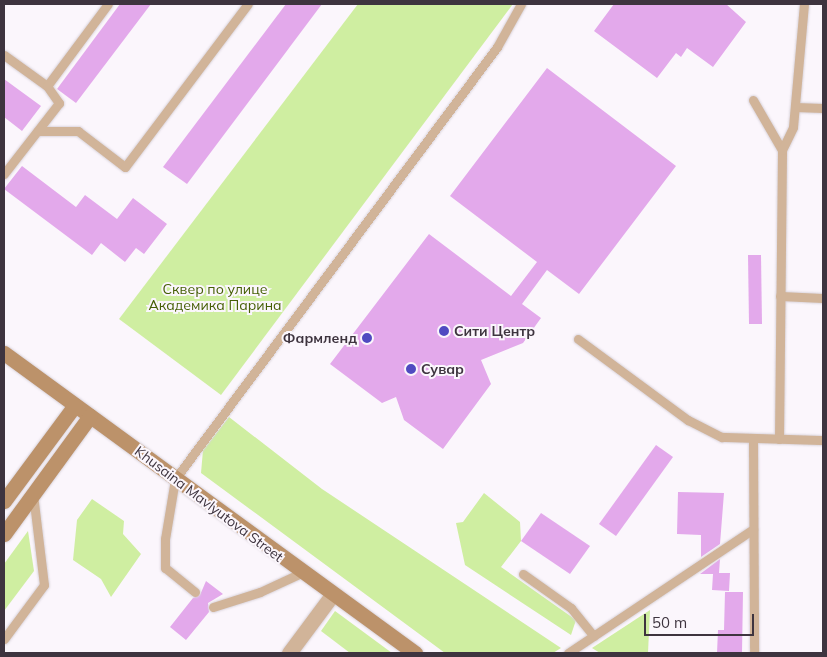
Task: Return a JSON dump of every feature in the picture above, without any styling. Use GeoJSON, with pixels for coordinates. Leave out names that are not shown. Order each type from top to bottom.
{"type":"FeatureCollection","features":[{"type":"Feature","properties":{"kind":"street","name":"Khusaina Mavlyutova Street"},"geometry":{"type":"LineString","coordinates":[[4,353],[301,573],[415,653]]}},
{"type":"Feature","properties":{"kind":"street"},"geometry":{"type":"LineString","coordinates":[[4,501],[75,405]]}},
{"type":"Feature","properties":{"kind":"street"},"geometry":{"type":"LineString","coordinates":[[4,534],[90,416]]}},
{"type":"Feature","properties":{"kind":"street"},"geometry":{"type":"LineString","coordinates":[[289,653],[332,595]]}},
{"type":"Feature","properties":{"kind":"lane"},"geometry":{"type":"LineString","coordinates":[[46,86],[108,4]]}},
{"type":"Feature","properties":{"kind":"lane"},"geometry":{"type":"LineString","coordinates":[[38,131],[78,131],[126,167],[248,4]]}},
{"type":"Feature","properties":{"kind":"lane"},"geometry":{"type":"LineString","coordinates":[[195,592],[165,568],[164,539],[175,479],[496,47],[521,4]]}},
{"type":"Feature","properties":{"kind":"lane"},"geometry":{"type":"LineString","coordinates":[[779,438],[782,150],[793,126],[804,4]]}},
{"type":"Feature","properties":{"kind":"lane"},"geometry":{"type":"LineString","coordinates":[[4,55],[46,86],[59,103],[4,174]]}},
{"type":"Feature","properties":{"kind":"lane"},"geometry":{"type":"LineString","coordinates":[[753,100],[782,150]]}},
{"type":"Feature","properties":{"kind":"lane"},"geometry":{"type":"LineString","coordinates":[[794,107],[823,108]]}},
{"type":"Feature","properties":{"kind":"lane"},"geometry":{"type":"LineString","coordinates":[[780,296],[823,298]]}},
{"type":"Feature","properties":{"kind":"lane"},"geometry":{"type":"LineString","coordinates":[[578,340],[688,420],[722,437],[823,440]]}},
{"type":"Feature","properties":{"kind":"lane"},"geometry":{"type":"LineString","coordinates":[[753,438],[754,653]]}},
{"type":"Feature","properties":{"kind":"lane"},"geometry":{"type":"LineString","coordinates":[[4,639],[44,585],[33,494]]}},
{"type":"Feature","properties":{"kind":"lane"},"geometry":{"type":"LineString","coordinates":[[568,653],[753,529]]}},
{"type":"Feature","properties":{"kind":"lane"},"geometry":{"type":"LineString","coordinates":[[213,607],[260,592],[301,573]]}},
{"type":"Feature","properties":{"kind":"lane"},"geometry":{"type":"LineString","coordinates":[[523,574],[570,608],[594,636]]}},
{"type":"Feature","properties":{"kind":"green space","name":"Сквер по улице Академика Парина"},"geometry":{"type":"Polygon","coordinates":[[[358,4],[513,4],[221,395],[119,319],[358,4]]]}},
{"type":"Feature","properties":{"kind":"green space"},"geometry":{"type":"Polygon","coordinates":[[[229,417],[322,489],[561,648],[553,653],[445,653],[201,473],[203,450],[229,417]]]}},
{"type":"Feature","properties":{"kind":"green space"},"geometry":{"type":"Polygon","coordinates":[[[484,493],[520,522],[521,541],[501,567],[576,620],[571,635],[465,565],[456,523],[463,522],[484,493]]]}},
{"type":"Feature","properties":{"kind":"green space"},"geometry":{"type":"Polygon","coordinates":[[[92,499],[124,521],[123,534],[141,554],[111,597],[101,579],[73,560],[77,520],[92,499]]]}},
{"type":"Feature","properties":{"kind":"green space"},"geometry":{"type":"Polygon","coordinates":[[[28,531],[34,571],[4,611],[4,564],[28,531]]]}},
{"type":"Feature","properties":{"kind":"green space"},"geometry":{"type":"Polygon","coordinates":[[[650,610],[648,653],[600,653],[592,648],[650,610]]]}},
{"type":"Feature","properties":{"kind":"green space"},"geometry":{"type":"Polygon","coordinates":[[[335,611],[392,653],[350,653],[321,631],[335,611]]]}},
{"type":"Feature","properties":{"kind":"building"},"geometry":{"type":"Polygon","coordinates":[[[120,4],[151,4],[76,103],[57,89],[120,4]]]}},
{"type":"Feature","properties":{"kind":"building"},"geometry":{"type":"Polygon","coordinates":[[[286,4],[322,4],[187,184],[163,167],[286,4]]]}},
{"type":"Feature","properties":{"kind":"building"},"geometry":{"type":"Polygon","coordinates":[[[614,4],[726,4],[746,22],[713,67],[687,48],[681,57],[676,53],[657,78],[594,31],[614,4]]]}},
{"type":"Feature","properties":{"kind":"building"},"geometry":{"type":"Polygon","coordinates":[[[547,68],[676,166],[579,294],[547,270],[522,304],[541,318],[523,343],[481,360],[491,384],[443,449],[404,420],[396,397],[382,403],[330,364],[429,234],[511,296],[537,262],[450,196],[547,68]]]}},
{"type":"Feature","properties":{"kind":"building"},"geometry":{"type":"Polygon","coordinates":[[[4,79],[41,106],[22,131],[4,117],[4,79]]]}},
{"type":"Feature","properties":{"kind":"building"},"geometry":{"type":"Polygon","coordinates":[[[22,166],[76,207],[85,195],[117,219],[133,198],[167,224],[144,254],[136,248],[125,262],[101,243],[92,255],[4,189],[22,166]]]}},
{"type":"Feature","properties":{"kind":"building"},"geometry":{"type":"Polygon","coordinates":[[[748,255],[761,255],[762,324],[749,324],[748,255]]]}},
{"type":"Feature","properties":{"kind":"building"},"geometry":{"type":"Polygon","coordinates":[[[656,445],[673,457],[616,536],[599,524],[656,445]]]}},
{"type":"Feature","properties":{"kind":"building"},"geometry":{"type":"Polygon","coordinates":[[[678,492],[724,493],[720,544],[701,557],[701,535],[677,534],[678,492]]]}},
{"type":"Feature","properties":{"kind":"building"},"geometry":{"type":"Polygon","coordinates":[[[541,513],[590,546],[570,574],[521,541],[541,513]]]}},
{"type":"Feature","properties":{"kind":"building"},"geometry":{"type":"Polygon","coordinates":[[[720,559],[719,573],[730,573],[729,591],[712,590],[713,574],[700,574],[720,559]]]}},
{"type":"Feature","properties":{"kind":"building"},"geometry":{"type":"Polygon","coordinates":[[[206,581],[223,594],[208,603],[209,612],[186,640],[170,627],[193,598],[200,595],[206,581]]]}},
{"type":"Feature","properties":{"kind":"building"},"geometry":{"type":"Polygon","coordinates":[[[725,592],[743,592],[742,653],[717,653],[718,630],[724,630],[725,592]]]}},
{"type":"Feature","properties":{"kind":"place","name":"Сити Центр"},"geometry":{"type":"Point","coordinates":[444,331]}},
{"type":"Feature","properties":{"kind":"place","name":"Фармленд"},"geometry":{"type":"Point","coordinates":[367,338]}},
{"type":"Feature","properties":{"kind":"place","name":"Сувар"},"geometry":{"type":"Point","coordinates":[411,369]}}]}
